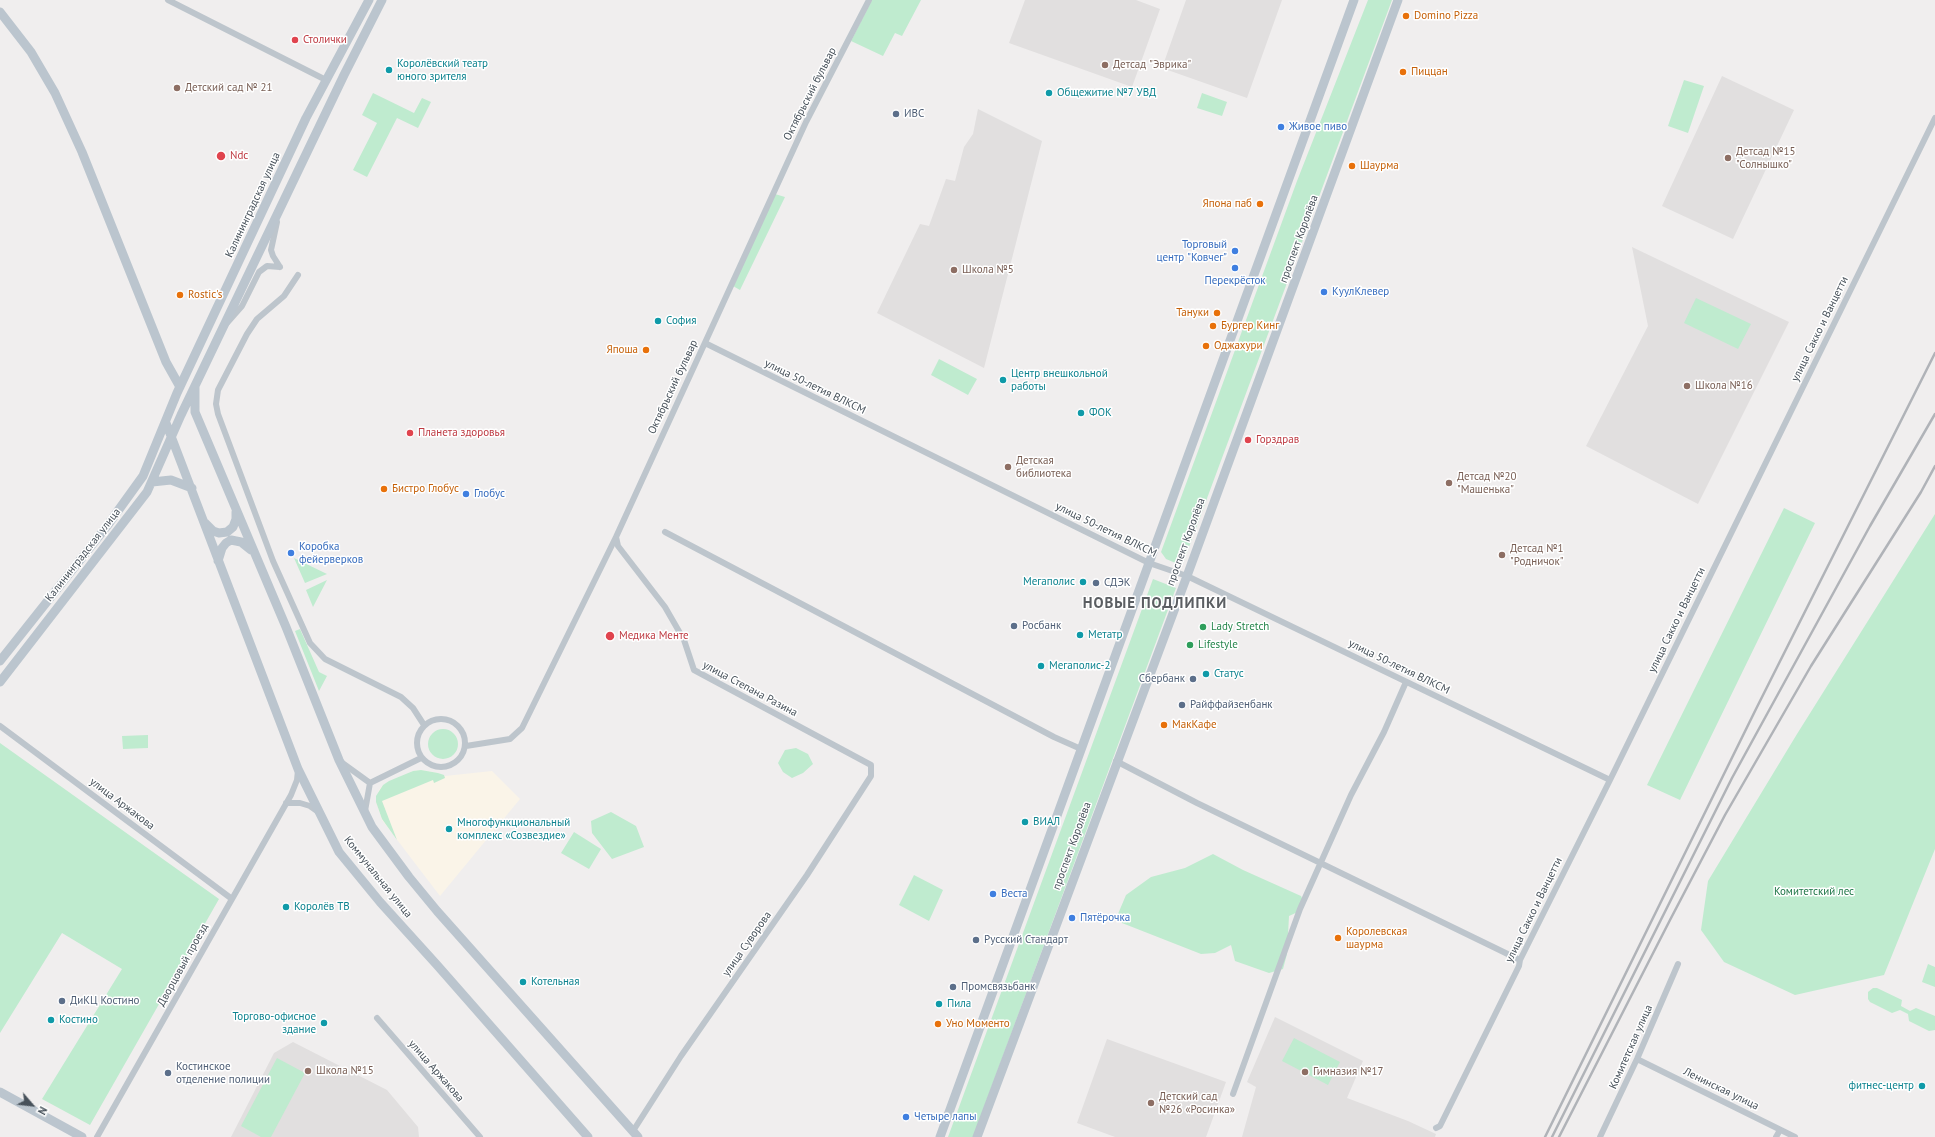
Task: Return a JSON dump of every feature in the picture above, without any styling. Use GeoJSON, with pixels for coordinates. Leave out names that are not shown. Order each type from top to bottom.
{"type":"FeatureCollection","features":[{"type":"Feature","properties":{"kind":"main road","name":"Калининградская улица"},"geometry":{"type":"LineString","coordinates":[[0,661],[135,487],[147,469],[180,387],[306,118],[369,0]]}},
{"type":"Feature","properties":{"kind":"main road","name":"Калининградская улица"},"geometry":{"type":"LineString","coordinates":[[0,682],[137,507],[152,482],[181,415],[338,86],[382,0]]}},
{"type":"Feature","properties":{"kind":"main road"},"geometry":{"type":"LineString","coordinates":[[940,1137],[1354,0]]}},
{"type":"Feature","properties":{"kind":"main road","name":"проспект Королёва"},"geometry":{"type":"LineString","coordinates":[[976,1137],[1116,761],[1187,576],[1398,0]]}},
{"type":"Feature","properties":{"kind":"main road"},"geometry":{"type":"LineString","coordinates":[[0,12],[31,52],[55,93],[82,152],[166,362],[180,387]]}},
{"type":"Feature","properties":{"kind":"main road"},"geometry":{"type":"LineString","coordinates":[[326,80],[338,86]]}},
{"type":"Feature","properties":{"kind":"main road","name":"Калининградская улица"},"geometry":{"type":"LineString","coordinates":[[195,386],[196,412]]}},
{"type":"Feature","properties":{"kind":"main road"},"geometry":{"type":"LineString","coordinates":[[172,436],[166,423],[181,415],[196,412],[252,551],[286,627],[339,760],[372,827],[409,877],[437,911],[633,1135]]}},
{"type":"Feature","properties":{"kind":"main road","name":"Коммунальная улица"},"geometry":{"type":"LineString","coordinates":[[172,436],[218,561],[298,769],[339,852],[380,902],[433,960],[588,1137]]}},
{"type":"Feature","properties":{"kind":"main road"},"geometry":{"type":"LineString","coordinates":[[152,482],[171,480],[192,488]]}},
{"type":"Feature","properties":{"kind":"main road"},"geometry":{"type":"LineString","coordinates":[[204,522],[213,531],[219,534],[227,532],[234,523],[236,509]]}},
{"type":"Feature","properties":{"kind":"main road"},"geometry":{"type":"LineString","coordinates":[[218,561],[222,548],[226,543],[232,540],[241,542],[252,551]]}},
{"type":"Feature","properties":{"kind":"main road"},"geometry":{"type":"LineString","coordinates":[[0,1092],[82,1137]]}},
{"type":"Feature","properties":{"kind":"street"},"geometry":{"type":"LineString","coordinates":[[168,0],[326,80]]}},
{"type":"Feature","properties":{"kind":"street","name":"Октябрьский бульвар"},"geometry":{"type":"LineString","coordinates":[[466,746],[510,739],[522,728],[616,537],[806,122],[869,0]]}},
{"type":"Feature","properties":{"kind":"street","name":"улица Сакко и Ванцетти"},"geometry":{"type":"LineString","coordinates":[[1436,1128],[1440,1126],[1519,966],[1520,960],[1935,118]]}},
{"type":"Feature","properties":{"kind":"street","name":"Калининградская улица"},"geometry":{"type":"LineString","coordinates":[[223,327],[242,306],[259,272],[267,266],[280,267],[271,250],[279,211]]}},
{"type":"Feature","properties":{"kind":"street"},"geometry":{"type":"LineString","coordinates":[[298,275],[284,296],[257,319],[247,334],[218,390],[216,404],[218,414],[273,561],[310,644],[324,659],[401,697],[413,708],[424,725]]}},
{"type":"Feature","properties":{"kind":"street","name":"улица 50-летия ВЛКСМ"},"geometry":{"type":"LineString","coordinates":[[705,343],[1149,563],[1187,576],[1610,780]]}},
{"type":"Feature","properties":{"kind":"street"},"geometry":{"type":"LineString","coordinates":[[664,532],[1054,737],[1081,749]]}},
{"type":"Feature","properties":{"kind":"street","name":"улица Степана Разина"},"geometry":{"type":"LineString","coordinates":[[616,537],[618,546],[665,607],[684,640],[694,670],[871,765]]}},
{"type":"Feature","properties":{"kind":"street"},"geometry":{"type":"LineString","coordinates":[[1233,1094],[1300,908],[1406,682]]}},
{"type":"Feature","properties":{"kind":"street"},"geometry":{"type":"LineString","coordinates":[[442,719],[451,721],[460,728],[464,735],[466,746],[462,755],[456,762],[448,767],[438,768],[429,765],[421,758],[417,751],[416,737],[424,725],[432,720],[442,719]]}},
{"type":"Feature","properties":{"kind":"street","name":"улица Аржакова"},"geometry":{"type":"LineString","coordinates":[[0,726],[232,899]]}},
{"type":"Feature","properties":{"kind":"street"},"geometry":{"type":"LineString","coordinates":[[370,783],[421,758]]}},
{"type":"Feature","properties":{"kind":"street"},"geometry":{"type":"LineString","coordinates":[[339,760],[370,783]]}},
{"type":"Feature","properties":{"kind":"street"},"geometry":{"type":"LineString","coordinates":[[1116,761],[1197,804],[1520,960]]}},
{"type":"Feature","properties":{"kind":"street","name":"улица Суворова"},"geometry":{"type":"LineString","coordinates":[[633,1135],[681,1056],[837,829],[871,776],[871,765]]}},
{"type":"Feature","properties":{"kind":"street","name":"Дворцовый проезд"},"geometry":{"type":"LineString","coordinates":[[97,1137],[286,803],[293,790],[298,769]]}},
{"type":"Feature","properties":{"kind":"street"},"geometry":{"type":"LineString","coordinates":[[364,813],[370,783]]}},
{"type":"Feature","properties":{"kind":"street"},"geometry":{"type":"LineString","coordinates":[[286,803],[300,803],[310,806],[318,811]]}},
{"type":"Feature","properties":{"kind":"street","name":"Комитетская улица"},"geometry":{"type":"LineString","coordinates":[[1600,1137],[1637,1060],[1678,964]]}},
{"type":"Feature","properties":{"kind":"street","name":"улица Аржакова"},"geometry":{"type":"LineString","coordinates":[[377,1018],[480,1137]]}},
{"type":"Feature","properties":{"kind":"street","name":"Ленинская улица"},"geometry":{"type":"LineString","coordinates":[[1637,1060],[1795,1137]]}},
{"type":"Feature","properties":{"kind":"street"},"geometry":{"type":"LineString","coordinates":[[1776,1137],[1780,1130]]}},
{"type":"Feature","properties":{"kind":"shaded area","name":"Детсад \"Эврика\""},"geometry":{"type":"Polygon","coordinates":[[[1025,0],[1136,0],[1160,9],[1132,87],[1009,43],[1025,0]]]}},
{"type":"Feature","properties":{"kind":"shaded area"},"geometry":{"type":"Polygon","coordinates":[[[1186,0],[1282,0],[1247,98],[1162,68],[1186,0]]]}},
{"type":"Feature","properties":{"kind":"shaded area","name":"Детсад №15 \"Солнышко\""},"geometry":{"type":"Polygon","coordinates":[[[1722,76],[1794,110],[1733,239],[1662,206],[1722,76]]]}},
{"type":"Feature","properties":{"kind":"shaded area","name":"Школа №5"},"geometry":{"type":"Polygon","coordinates":[[[978,109],[1042,141],[984,368],[877,313],[920,224],[929,226],[946,179],[955,181],[964,147],[973,134],[978,109]]]}},
{"type":"Feature","properties":{"kind":"shaded area","name":"Школа №16"},"geometry":{"type":"Polygon","coordinates":[[[1632,247],[1789,322],[1698,504],[1586,446],[1648,326],[1632,247]]]}},
{"type":"Feature","properties":{"kind":"shaded area"},"geometry":{"type":"Polygon","coordinates":[[[421,770],[438,773],[445,776],[492,771],[520,799],[440,896],[382,820],[376,802],[379,790],[383,785],[413,771],[421,770]]]}},
{"type":"Feature","properties":{"kind":"shaded area","name":"Гимназия №17"},"geometry":{"type":"Polygon","coordinates":[[[1275,1017],[1363,1061],[1347,1098],[1408,1121],[1436,1134],[1435,1137],[1242,1137],[1256,1087],[1247,1082],[1275,1017]]]}},
{"type":"Feature","properties":{"kind":"shaded area","name":"Детский сад №26 «Росинка»"},"geometry":{"type":"Polygon","coordinates":[[[1107,1039],[1226,1082],[1206,1137],[1115,1137],[1077,1123],[1107,1039]]]}},
{"type":"Feature","properties":{"kind":"shaded area","name":"Школа №15"},"geometry":{"type":"Polygon","coordinates":[[[293,1042],[387,1090],[418,1127],[419,1137],[231,1137],[274,1053],[293,1042]]]}},
{"type":"Feature","properties":{"kind":"green space"},"geometry":{"type":"Polygon","coordinates":[[[872,0],[921,0],[902,36],[895,33],[883,56],[851,41],[872,0]]]}},
{"type":"Feature","properties":{"kind":"green space"},"geometry":{"type":"Polygon","coordinates":[[[1368,0],[1392,0],[1183,563],[1178,564],[1166,559],[1161,552],[1297,181],[1368,0]]]}},
{"type":"Feature","properties":{"kind":"green space"},"geometry":{"type":"Polygon","coordinates":[[[1684,80],[1704,86],[1688,133],[1668,126],[1684,80]]]}},
{"type":"Feature","properties":{"kind":"green space"},"geometry":{"type":"Polygon","coordinates":[[[373,93],[414,113],[422,98],[431,102],[418,128],[397,118],[367,177],[353,170],[377,123],[362,115],[373,93]]]}},
{"type":"Feature","properties":{"kind":"green space"},"geometry":{"type":"Polygon","coordinates":[[[1202,93],[1227,102],[1222,116],[1197,108],[1202,93]]]}},
{"type":"Feature","properties":{"kind":"green space"},"geometry":{"type":"Polygon","coordinates":[[[775,194],[785,197],[740,290],[733,286],[775,194]]]}},
{"type":"Feature","properties":{"kind":"green space"},"geometry":{"type":"Polygon","coordinates":[[[1696,298],[1751,324],[1738,349],[1684,323],[1696,298]]]}},
{"type":"Feature","properties":{"kind":"green space"},"geometry":{"type":"Polygon","coordinates":[[[939,359],[977,379],[968,395],[931,375],[939,359]]]}},
{"type":"Feature","properties":{"kind":"green space"},"geometry":{"type":"Polygon","coordinates":[[[1784,508],[1815,523],[1680,800],[1647,785],[1784,508]]]}},
{"type":"Feature","properties":{"kind":"green space","name":"Комитетский лес"},"geometry":{"type":"Polygon","coordinates":[[[1935,514],[1935,849],[1884,975],[1795,995],[1724,962],[1701,930],[1708,881],[1797,734],[1935,514]]]}},
{"type":"Feature","properties":{"kind":"green space"},"geometry":{"type":"Polygon","coordinates":[[[294,558],[327,574],[305,583],[294,558]]]}},
{"type":"Feature","properties":{"kind":"green space"},"geometry":{"type":"Polygon","coordinates":[[[1153,579],[1176,588],[973,1137],[948,1137],[1153,579]]]}},
{"type":"Feature","properties":{"kind":"green space"},"geometry":{"type":"Polygon","coordinates":[[[327,580],[313,607],[306,590],[327,580]]]}},
{"type":"Feature","properties":{"kind":"green space"},"geometry":{"type":"Polygon","coordinates":[[[300,629],[319,672],[327,676],[319,691],[295,631],[300,629]]]}},
{"type":"Feature","properties":{"kind":"green space"},"geometry":{"type":"Polygon","coordinates":[[[443,729],[453,734],[458,744],[453,754],[443,759],[433,754],[428,744],[433,734],[443,729]]]}},
{"type":"Feature","properties":{"kind":"green space"},"geometry":{"type":"Polygon","coordinates":[[[148,735],[148,748],[123,749],[122,736],[148,735]]]}},
{"type":"Feature","properties":{"kind":"green space","name":"Костино"},"geometry":{"type":"Polygon","coordinates":[[[0,743],[219,899],[90,1125],[42,1099],[122,969],[62,933],[0,1033],[0,743]]]}},
{"type":"Feature","properties":{"kind":"green space"},"geometry":{"type":"Polygon","coordinates":[[[796,748],[808,754],[813,764],[803,773],[792,778],[783,772],[778,763],[785,750],[796,748]]]}},
{"type":"Feature","properties":{"kind":"green space"},"geometry":{"type":"Polygon","coordinates":[[[421,770],[444,775],[445,778],[434,783],[433,780],[382,801],[397,840],[382,819],[376,802],[376,796],[383,785],[389,781],[413,771],[421,770]]]}},
{"type":"Feature","properties":{"kind":"green space"},"geometry":{"type":"Polygon","coordinates":[[[611,812],[636,826],[644,847],[612,859],[592,833],[591,821],[611,812]]]}},
{"type":"Feature","properties":{"kind":"green space"},"geometry":{"type":"Polygon","coordinates":[[[574,832],[601,849],[589,869],[561,853],[574,832]]]}},
{"type":"Feature","properties":{"kind":"green space"},"geometry":{"type":"Polygon","coordinates":[[[1213,854],[1243,870],[1301,896],[1304,902],[1300,911],[1289,916],[1287,954],[1283,969],[1269,973],[1235,961],[1231,945],[1215,953],[1201,954],[1122,923],[1118,914],[1126,895],[1151,877],[1185,868],[1213,854]]]}},
{"type":"Feature","properties":{"kind":"green space"},"geometry":{"type":"Polygon","coordinates":[[[914,875],[943,890],[929,921],[899,905],[914,875]]]}},
{"type":"Feature","properties":{"kind":"green space"},"geometry":{"type":"Polygon","coordinates":[[[1928,964],[1935,967],[1935,987],[1922,982],[1928,964]]]}},
{"type":"Feature","properties":{"kind":"green space"},"geometry":{"type":"Polygon","coordinates":[[[1873,988],[1877,988],[1902,1000],[1901,1006],[1910,1011],[1916,1008],[1935,1016],[1935,1030],[1929,1031],[1909,1021],[1908,1014],[1900,1010],[1892,1013],[1870,1002],[1868,999],[1868,992],[1873,988]]]}},
{"type":"Feature","properties":{"kind":"green space"},"geometry":{"type":"Polygon","coordinates":[[[1294,1038],[1340,1062],[1328,1085],[1282,1061],[1294,1038]]]}},
{"type":"Feature","properties":{"kind":"green space"},"geometry":{"type":"Polygon","coordinates":[[[277,1058],[305,1073],[271,1137],[261,1137],[241,1126],[277,1058]]]}},
{"type":"Feature","properties":{"kind":"railway"},"geometry":{"type":"LineString","coordinates":[[1545,1137],[1756,709],[1935,353]]}},
{"type":"Feature","properties":{"kind":"railway"},"geometry":{"type":"LineString","coordinates":[[1552,1137],[1732,778],[1870,526],[1935,414]]}},
{"type":"Feature","properties":{"kind":"railway"},"geometry":{"type":"LineString","coordinates":[[1559,1137],[1725,815],[1811,666],[1921,492],[1935,466]]}},
{"type":"Feature","properties":{"kind":"place","name":"Domino Pizza"},"geometry":{"type":"Point","coordinates":[1406,16]}},
{"type":"Feature","properties":{"kind":"place","name":"Столички"},"geometry":{"type":"Point","coordinates":[295,40]}},
{"type":"Feature","properties":{"kind":"place","name":"Детсад \"Эврика\""},"geometry":{"type":"Point","coordinates":[1105,65]}},
{"type":"Feature","properties":{"kind":"place","name":"Королёвский театр юного зрителя"},"geometry":{"type":"Point","coordinates":[389,70]}},
{"type":"Feature","properties":{"kind":"place","name":"Пиццан"},"geometry":{"type":"Point","coordinates":[1403,72]}},
{"type":"Feature","properties":{"kind":"place","name":"Детский сад № 21"},"geometry":{"type":"Point","coordinates":[177,88]}},
{"type":"Feature","properties":{"kind":"place","name":"Общежитие №7 УВД"},"geometry":{"type":"Point","coordinates":[1049,93]}},
{"type":"Feature","properties":{"kind":"place","name":"ИВС"},"geometry":{"type":"Point","coordinates":[896,114]}},
{"type":"Feature","properties":{"kind":"place","name":"Живое пиво"},"geometry":{"type":"Point","coordinates":[1281,127]}},
{"type":"Feature","properties":{"kind":"place","name":"Ndc"},"geometry":{"type":"Point","coordinates":[221,156]}},
{"type":"Feature","properties":{"kind":"place","name":"Детсад №15 \"Солнышко\""},"geometry":{"type":"Point","coordinates":[1728,158]}},
{"type":"Feature","properties":{"kind":"place","name":"Шаурма"},"geometry":{"type":"Point","coordinates":[1352,166]}},
{"type":"Feature","properties":{"kind":"place","name":"Япона паб"},"geometry":{"type":"Point","coordinates":[1260,204]}},
{"type":"Feature","properties":{"kind":"place","name":"Торговый центр \"Ковчег\""},"geometry":{"type":"Point","coordinates":[1235,251]}},
{"type":"Feature","properties":{"kind":"place","name":"Перекрёсток"},"geometry":{"type":"Point","coordinates":[1235,268]}},
{"type":"Feature","properties":{"kind":"place","name":"Школа №5"},"geometry":{"type":"Point","coordinates":[954,270]}},
{"type":"Feature","properties":{"kind":"place","name":"КуулКлевер"},"geometry":{"type":"Point","coordinates":[1324,292]}},
{"type":"Feature","properties":{"kind":"place","name":"Rostic's"},"geometry":{"type":"Point","coordinates":[180,295]}},
{"type":"Feature","properties":{"kind":"place","name":"Тануки"},"geometry":{"type":"Point","coordinates":[1217,313]}},
{"type":"Feature","properties":{"kind":"place","name":"София"},"geometry":{"type":"Point","coordinates":[658,321]}},
{"type":"Feature","properties":{"kind":"place","name":"Бургер Кинг"},"geometry":{"type":"Point","coordinates":[1213,326]}},
{"type":"Feature","properties":{"kind":"place","name":"Оджахури"},"geometry":{"type":"Point","coordinates":[1206,346]}},
{"type":"Feature","properties":{"kind":"place","name":"Япоша"},"geometry":{"type":"Point","coordinates":[646,350]}},
{"type":"Feature","properties":{"kind":"place","name":"Центр внешкольной работы"},"geometry":{"type":"Point","coordinates":[1003,380]}},
{"type":"Feature","properties":{"kind":"place","name":"Школа №16"},"geometry":{"type":"Point","coordinates":[1687,386]}},
{"type":"Feature","properties":{"kind":"place","name":"ФОК"},"geometry":{"type":"Point","coordinates":[1081,413]}},
{"type":"Feature","properties":{"kind":"place","name":"Планета здоровья"},"geometry":{"type":"Point","coordinates":[410,433]}},
{"type":"Feature","properties":{"kind":"place","name":"Горздрав"},"geometry":{"type":"Point","coordinates":[1248,440]}},
{"type":"Feature","properties":{"kind":"place","name":"Детская библиотека"},"geometry":{"type":"Point","coordinates":[1008,467]}},
{"type":"Feature","properties":{"kind":"place","name":"Детсад №20 \"Машенька\""},"geometry":{"type":"Point","coordinates":[1449,483]}},
{"type":"Feature","properties":{"kind":"place","name":"Бистро Глобус"},"geometry":{"type":"Point","coordinates":[384,489]}},
{"type":"Feature","properties":{"kind":"place","name":"Глобус"},"geometry":{"type":"Point","coordinates":[466,494]}},
{"type":"Feature","properties":{"kind":"place","name":"Коробка фейерверков"},"geometry":{"type":"Point","coordinates":[291,553]}},
{"type":"Feature","properties":{"kind":"place","name":"Детсад №1 \"Родничок\""},"geometry":{"type":"Point","coordinates":[1502,555]}},
{"type":"Feature","properties":{"kind":"place","name":"Мегаполис"},"geometry":{"type":"Point","coordinates":[1083,582]}},
{"type":"Feature","properties":{"kind":"place","name":"СДЭК"},"geometry":{"type":"Point","coordinates":[1096,583]}},
{"type":"Feature","properties":{"kind":"place","name":"Росбанк"},"geometry":{"type":"Point","coordinates":[1014,626]}},
{"type":"Feature","properties":{"kind":"place","name":"Lady Stretch"},"geometry":{"type":"Point","coordinates":[1203,627]}},
{"type":"Feature","properties":{"kind":"place","name":"Метатр"},"geometry":{"type":"Point","coordinates":[1080,635]}},
{"type":"Feature","properties":{"kind":"place","name":"Медика Менте"},"geometry":{"type":"Point","coordinates":[610,636]}},
{"type":"Feature","properties":{"kind":"place","name":"Lifestyle"},"geometry":{"type":"Point","coordinates":[1190,645]}},
{"type":"Feature","properties":{"kind":"place","name":"Мегаполис-2"},"geometry":{"type":"Point","coordinates":[1041,666]}},
{"type":"Feature","properties":{"kind":"place","name":"Статус"},"geometry":{"type":"Point","coordinates":[1206,674]}},
{"type":"Feature","properties":{"kind":"place","name":"Сбербанк"},"geometry":{"type":"Point","coordinates":[1193,679]}},
{"type":"Feature","properties":{"kind":"place","name":"Райффайзенбанк"},"geometry":{"type":"Point","coordinates":[1182,705]}},
{"type":"Feature","properties":{"kind":"place","name":"МакКафе"},"geometry":{"type":"Point","coordinates":[1164,725]}},
{"type":"Feature","properties":{"kind":"place","name":"ВИАЛ"},"geometry":{"type":"Point","coordinates":[1025,822]}},
{"type":"Feature","properties":{"kind":"place","name":"Многофункциональный комплекс «Созвездие»"},"geometry":{"type":"Point","coordinates":[449,829]}},
{"type":"Feature","properties":{"kind":"place","name":"Веста"},"geometry":{"type":"Point","coordinates":[993,894]}},
{"type":"Feature","properties":{"kind":"place","name":"Королёв ТВ"},"geometry":{"type":"Point","coordinates":[286,907]}},
{"type":"Feature","properties":{"kind":"place","name":"Пятёрочка"},"geometry":{"type":"Point","coordinates":[1072,918]}},
{"type":"Feature","properties":{"kind":"place","name":"Королевская шаурма"},"geometry":{"type":"Point","coordinates":[1338,938]}},
{"type":"Feature","properties":{"kind":"place","name":"Русский Стандарт"},"geometry":{"type":"Point","coordinates":[976,940]}},
{"type":"Feature","properties":{"kind":"place","name":"Котельная"},"geometry":{"type":"Point","coordinates":[523,982]}},
{"type":"Feature","properties":{"kind":"place","name":"Промсвязьбанк"},"geometry":{"type":"Point","coordinates":[953,987]}},
{"type":"Feature","properties":{"kind":"place","name":"ДиКЦ Костино"},"geometry":{"type":"Point","coordinates":[62,1001]}},
{"type":"Feature","properties":{"kind":"place","name":"Пила"},"geometry":{"type":"Point","coordinates":[939,1004]}},
{"type":"Feature","properties":{"kind":"place","name":"Костино"},"geometry":{"type":"Point","coordinates":[51,1020]}},
{"type":"Feature","properties":{"kind":"place","name":"Торгово-офисное здание"},"geometry":{"type":"Point","coordinates":[324,1023]}},
{"type":"Feature","properties":{"kind":"place","name":"Уно Моменто"},"geometry":{"type":"Point","coordinates":[938,1024]}},
{"type":"Feature","properties":{"kind":"place","name":"Школа №15"},"geometry":{"type":"Point","coordinates":[308,1071]}},
{"type":"Feature","properties":{"kind":"place","name":"Гимназия №17"},"geometry":{"type":"Point","coordinates":[1305,1072]}},
{"type":"Feature","properties":{"kind":"place","name":"Костинское отделение полиции"},"geometry":{"type":"Point","coordinates":[168,1073]}},
{"type":"Feature","properties":{"kind":"place","name":"фитнес-центр"},"geometry":{"type":"Point","coordinates":[1922,1086]}},
{"type":"Feature","properties":{"kind":"place","name":"Детский сад №26 «Росинка»"},"geometry":{"type":"Point","coordinates":[1151,1103]}},
{"type":"Feature","properties":{"kind":"place","name":"Четыре лапы"},"geometry":{"type":"Point","coordinates":[906,1117]}},
{"type":"Feature","properties":{"kind":"district","name":"НОВЫЕ ПОДЛИПКИ"},"geometry":{"type":"Point","coordinates":[1155,604]}}]}
